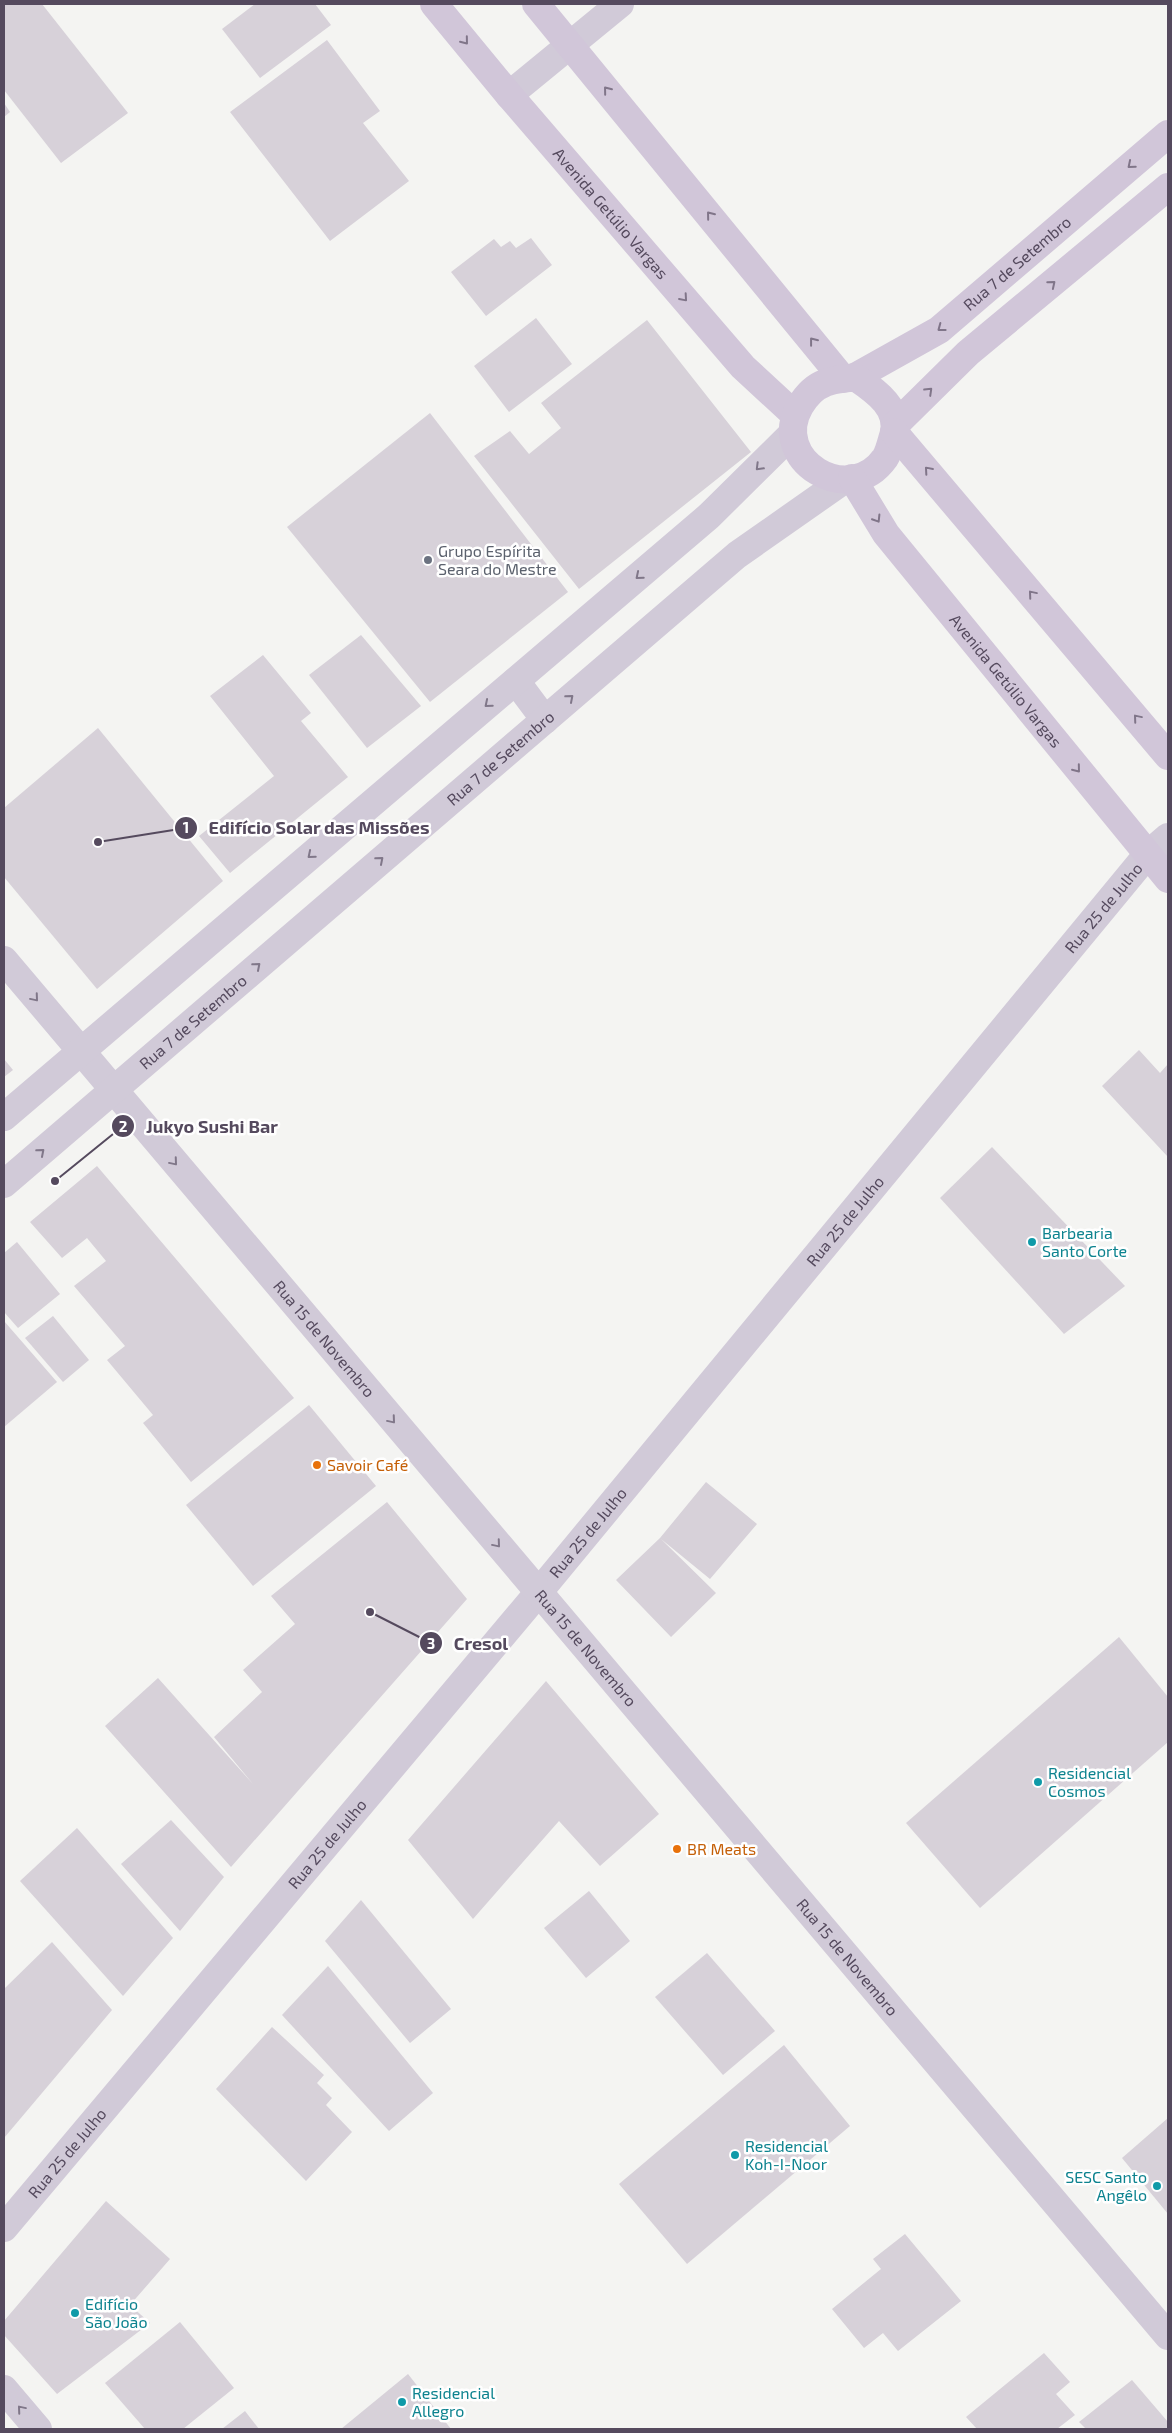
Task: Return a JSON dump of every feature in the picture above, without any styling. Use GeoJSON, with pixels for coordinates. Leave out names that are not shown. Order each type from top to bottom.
{"type":"FeatureCollection","features":[{"type":"Feature","properties":{"kind":"main road","name":"Avenida Getúlio Vargas"},"geometry":{"type":"LineString","coordinates":[[434,4],[509,95],[794,424]]}},
{"type":"Feature","properties":{"kind":"main road"},"geometry":{"type":"LineString","coordinates":[[536,4],[849,378],[883,398],[892,413],[894,428],[886,457],[866,475],[848,479],[830,478],[813,470],[798,451],[794,424],[806,396],[825,383],[849,378]]}},
{"type":"Feature","properties":{"kind":"main road","name":"Rua 7 de Setembro"},"geometry":{"type":"LineString","coordinates":[[849,378],[939,330],[1168,134]]}},
{"type":"Feature","properties":{"kind":"main road"},"geometry":{"type":"LineString","coordinates":[[894,428],[968,353],[1168,187]]}},
{"type":"Feature","properties":{"kind":"main road"},"geometry":{"type":"LineString","coordinates":[[894,428],[1168,756]]}},
{"type":"Feature","properties":{"kind":"main road","name":"Avenida Getúlio Vargas"},"geometry":{"type":"LineString","coordinates":[[848,479],[886,534],[1168,879]]}},
{"type":"Feature","properties":{"kind":"street"},"geometry":{"type":"LineString","coordinates":[[509,95],[620,4]]}},
{"type":"Feature","properties":{"kind":"street"},"geometry":{"type":"LineString","coordinates":[[4,1117],[709,516],[794,424]]}},
{"type":"Feature","properties":{"kind":"street","name":"Rua 7 de Setembro"},"geometry":{"type":"LineString","coordinates":[[4,1184],[737,555],[848,479]]}},
{"type":"Feature","properties":{"kind":"street"},"geometry":{"type":"LineString","coordinates":[[516,681],[545,720]]}},
{"type":"Feature","properties":{"kind":"street","name":"Rua 25 de Julho"},"geometry":{"type":"LineString","coordinates":[[4,2228],[538,1592],[1147,855],[1168,837]]}},
{"type":"Feature","properties":{"kind":"street","name":"Rua 15 de Novembro"},"geometry":{"type":"LineString","coordinates":[[4,960],[1168,2336]]}},
{"type":"Feature","properties":{"kind":"street"},"geometry":{"type":"LineString","coordinates":[[4,2389],[38,2429]]}},
{"type":"Feature","properties":{"kind":"building"},"geometry":{"type":"Polygon","coordinates":[[[4,4],[42,4],[128,113],[61,163],[4,90],[4,4]]]}},
{"type":"Feature","properties":{"kind":"building"},"geometry":{"type":"Polygon","coordinates":[[[255,4],[315,4],[331,25],[260,78],[222,29],[255,4]]]}},
{"type":"Feature","properties":{"kind":"building"},"geometry":{"type":"Polygon","coordinates":[[[327,40],[380,111],[363,123],[409,181],[330,241],[230,112],[327,40]]]}},
{"type":"Feature","properties":{"kind":"building"},"geometry":{"type":"Polygon","coordinates":[[[4,103],[10,112],[4,117],[4,103]]]}},
{"type":"Feature","properties":{"kind":"building"},"geometry":{"type":"Polygon","coordinates":[[[531,238],[552,265],[486,316],[451,272],[494,239],[501,247],[510,241],[516,248],[531,238]]]}},
{"type":"Feature","properties":{"kind":"building"},"geometry":{"type":"Polygon","coordinates":[[[536,318],[572,364],[509,412],[474,366],[536,318]]]}},
{"type":"Feature","properties":{"kind":"building"},"geometry":{"type":"Polygon","coordinates":[[[647,320],[751,452],[579,589],[474,456],[510,431],[529,454],[561,428],[541,403],[647,320]]]}},
{"type":"Feature","properties":{"kind":"building","name":"Grupo Espírita Seara do Mestre"},"geometry":{"type":"Polygon","coordinates":[[[430,413],[568,592],[430,702],[287,527],[430,413]]]}},
{"type":"Feature","properties":{"kind":"building"},"geometry":{"type":"Polygon","coordinates":[[[361,635],[421,706],[367,748],[309,675],[361,635]]]}},
{"type":"Feature","properties":{"kind":"building"},"geometry":{"type":"Polygon","coordinates":[[[263,655],[311,713],[301,721],[348,777],[230,873],[199,836],[274,776],[210,696],[263,655]]]}},
{"type":"Feature","properties":{"kind":"building"},"geometry":{"type":"Polygon","coordinates":[[[98,728],[223,881],[97,989],[4,877],[4,808],[98,728]]]}},
{"type":"Feature","properties":{"kind":"building"},"geometry":{"type":"Polygon","coordinates":[[[1139,1050],[1160,1073],[1168,1064],[1168,1157],[1102,1086],[1139,1050]]]}},
{"type":"Feature","properties":{"kind":"building"},"geometry":{"type":"Polygon","coordinates":[[[4,1059],[13,1070],[4,1077],[4,1059]]]}},
{"type":"Feature","properties":{"kind":"building","name":"Barbearia Santo Corte"},"geometry":{"type":"Polygon","coordinates":[[[992,1147],[1125,1286],[1064,1334],[940,1198],[992,1147]]]}},
{"type":"Feature","properties":{"kind":"building"},"geometry":{"type":"Polygon","coordinates":[[[97,1166],[294,1398],[191,1482],[143,1423],[153,1415],[107,1360],[125,1346],[74,1286],[106,1261],[87,1238],[62,1258],[30,1222],[97,1166]]]}},
{"type":"Feature","properties":{"kind":"building"},"geometry":{"type":"Polygon","coordinates":[[[17,1242],[60,1294],[18,1328],[4,1312],[4,1253],[17,1242]]]}},
{"type":"Feature","properties":{"kind":"building"},"geometry":{"type":"Polygon","coordinates":[[[53,1316],[89,1360],[63,1382],[25,1338],[53,1316]]]}},
{"type":"Feature","properties":{"kind":"building"},"geometry":{"type":"Polygon","coordinates":[[[4,1321],[57,1382],[4,1427],[4,1321]]]}},
{"type":"Feature","properties":{"kind":"building"},"geometry":{"type":"Polygon","coordinates":[[[309,1405],[376,1486],[253,1586],[186,1505],[309,1405]]]}},
{"type":"Feature","properties":{"kind":"building"},"geometry":{"type":"Polygon","coordinates":[[[706,1482],[757,1524],[710,1579],[661,1539],[716,1593],[671,1637],[616,1580],[660,1538],[706,1482]]]}},
{"type":"Feature","properties":{"kind":"building"},"geometry":{"type":"Polygon","coordinates":[[[387,1502],[467,1599],[231,1867],[105,1726],[158,1678],[253,1784],[214,1737],[262,1692],[243,1670],[295,1624],[271,1596],[387,1502]]]}},
{"type":"Feature","properties":{"kind":"building","name":"Residencial Cosmos"},"geometry":{"type":"Polygon","coordinates":[[[1119,1637],[1168,1697],[1168,1742],[980,1908],[906,1823],[1119,1637]]]}},
{"type":"Feature","properties":{"kind":"building"},"geometry":{"type":"Polygon","coordinates":[[[546,1681],[659,1814],[600,1866],[559,1821],[473,1919],[408,1840],[546,1681]]]}},
{"type":"Feature","properties":{"kind":"building"},"geometry":{"type":"Polygon","coordinates":[[[171,1820],[224,1877],[180,1931],[121,1864],[171,1820]]]}},
{"type":"Feature","properties":{"kind":"building"},"geometry":{"type":"Polygon","coordinates":[[[77,1828],[173,1938],[123,1996],[20,1881],[77,1828]]]}},
{"type":"Feature","properties":{"kind":"building"},"geometry":{"type":"Polygon","coordinates":[[[589,1891],[630,1941],[586,1978],[544,1928],[589,1891]]]}},
{"type":"Feature","properties":{"kind":"building"},"geometry":{"type":"Polygon","coordinates":[[[361,1900],[451,2009],[410,2043],[325,1941],[361,1900]]]}},
{"type":"Feature","properties":{"kind":"building"},"geometry":{"type":"Polygon","coordinates":[[[52,1942],[112,2010],[4,2138],[4,1989],[52,1942]]]}},
{"type":"Feature","properties":{"kind":"building"},"geometry":{"type":"Polygon","coordinates":[[[707,1953],[775,2031],[723,2075],[655,1997],[707,1953]]]}},
{"type":"Feature","properties":{"kind":"building"},"geometry":{"type":"Polygon","coordinates":[[[328,1966],[433,2093],[389,2131],[282,2015],[328,1966]]]}},
{"type":"Feature","properties":{"kind":"building"},"geometry":{"type":"Polygon","coordinates":[[[272,2027],[324,2075],[317,2083],[332,2098],[326,2105],[352,2132],[306,2181],[216,2089],[272,2027]]]}},
{"type":"Feature","properties":{"kind":"building","name":"Residencial Koh-I-Noor"},"geometry":{"type":"Polygon","coordinates":[[[784,2045],[850,2126],[687,2264],[619,2184],[784,2045]]]}},
{"type":"Feature","properties":{"kind":"building","name":"SESC Santo Angêlo"},"geometry":{"type":"Polygon","coordinates":[[[1168,2118],[1168,2214],[1122,2158],[1168,2118]]]}},
{"type":"Feature","properties":{"kind":"building","name":"Edifício São João"},"geometry":{"type":"Polygon","coordinates":[[[106,2201],[170,2259],[130,2305],[150,2323],[57,2394],[4,2335],[4,2321],[106,2201]]]}},
{"type":"Feature","properties":{"kind":"building"},"geometry":{"type":"Polygon","coordinates":[[[905,2234],[961,2301],[898,2351],[883,2333],[864,2348],[832,2309],[881,2269],[873,2259],[905,2234]]]}},
{"type":"Feature","properties":{"kind":"building"},"geometry":{"type":"Polygon","coordinates":[[[180,2322],[234,2388],[183,2429],[145,2429],[105,2383],[180,2322]]]}},
{"type":"Feature","properties":{"kind":"building"},"geometry":{"type":"Polygon","coordinates":[[[1044,2353],[1070,2382],[1056,2394],[1075,2415],[1057,2429],[977,2429],[966,2417],[1044,2353]]]}},
{"type":"Feature","properties":{"kind":"building","name":"Residencial Allegro"},"geometry":{"type":"Polygon","coordinates":[[[408,2374],[451,2429],[341,2429],[408,2374]]]}},
{"type":"Feature","properties":{"kind":"building"},"geometry":{"type":"Polygon","coordinates":[[[1132,2380],[1168,2422],[1168,2429],[1086,2429],[1079,2422],[1132,2380]]]}},
{"type":"Feature","properties":{"kind":"building"},"geometry":{"type":"Polygon","coordinates":[[[245,2411],[259,2429],[222,2429],[245,2411]]]}},
{"type":"Feature","properties":{"kind":"place","name":"Grupo Espírita Seara do Mestre"},"geometry":{"type":"Point","coordinates":[428,560]}},
{"type":"Feature","properties":{"kind":"place","name":"Edifício Solar das Missões"},"geometry":{"type":"Point","coordinates":[98,842]}},
{"type":"Feature","properties":{"kind":"place","name":"Jukyo Sushi Bar"},"geometry":{"type":"Point","coordinates":[55,1181]}},
{"type":"Feature","properties":{"kind":"place","name":"Barbearia Santo Corte"},"geometry":{"type":"Point","coordinates":[1032,1242]}},
{"type":"Feature","properties":{"kind":"place","name":"Savoir Café"},"geometry":{"type":"Point","coordinates":[317,1465]}},
{"type":"Feature","properties":{"kind":"place","name":"Cresol"},"geometry":{"type":"Point","coordinates":[370,1612]}},
{"type":"Feature","properties":{"kind":"place","name":"Residencial Cosmos"},"geometry":{"type":"Point","coordinates":[1038,1782]}},
{"type":"Feature","properties":{"kind":"place","name":"BR Meats"},"geometry":{"type":"Point","coordinates":[677,1849]}},
{"type":"Feature","properties":{"kind":"place","name":"Residencial Koh-I-Noor"},"geometry":{"type":"Point","coordinates":[735,2155]}},
{"type":"Feature","properties":{"kind":"place","name":"SESC Santo Angêlo"},"geometry":{"type":"Point","coordinates":[1157,2186]}},
{"type":"Feature","properties":{"kind":"place","name":"Edifício São João"},"geometry":{"type":"Point","coordinates":[75,2313]}},
{"type":"Feature","properties":{"kind":"place","name":"Residencial Allegro"},"geometry":{"type":"Point","coordinates":[402,2402]}}]}
